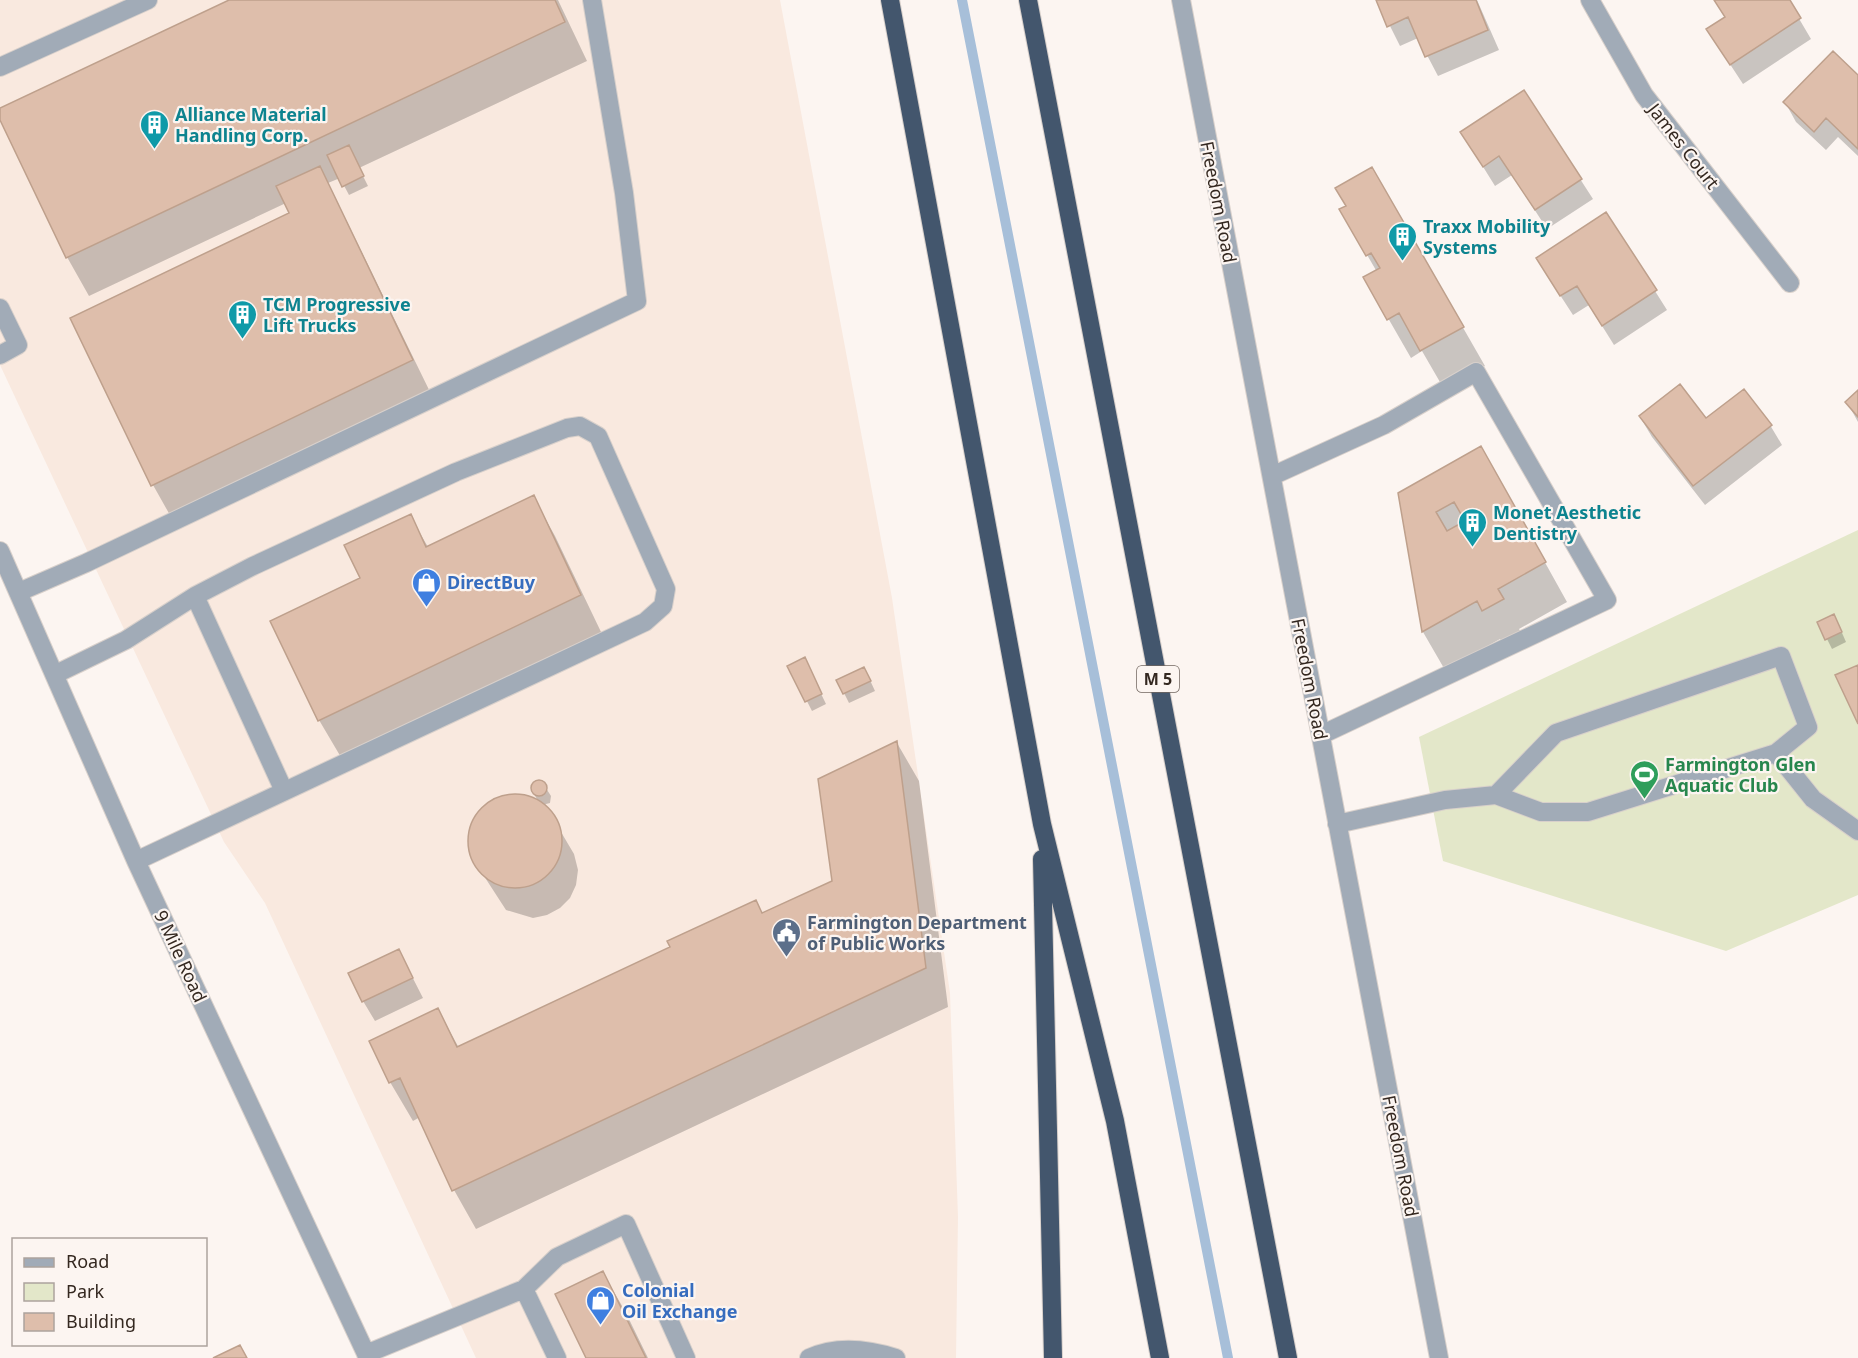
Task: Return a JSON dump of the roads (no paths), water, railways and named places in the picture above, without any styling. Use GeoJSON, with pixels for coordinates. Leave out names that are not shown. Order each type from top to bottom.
{"type":"FeatureCollection","features":[{"type":"Feature","properties":{"kind":"highway"},"geometry":{"type":"LineString","coordinates":[[890,0],[1042,824],[1115,1121],[1160,1358]]}},
{"type":"Feature","properties":{"kind":"highway","name":"M 5"},"geometry":{"type":"LineString","coordinates":[[1028,0],[1288,1358]]}},
{"type":"Feature","properties":{"kind":"highway"},"geometry":{"type":"LineString","coordinates":[[1042,824],[1053,1358]]}},
{"type":"Feature","properties":{"kind":"street"},"geometry":{"type":"LineString","coordinates":[[0,67],[148,0]]}},
{"type":"Feature","properties":{"kind":"street"},"geometry":{"type":"LineString","coordinates":[[19,592],[86,563],[637,301],[624,193],[592,0]]}},
{"type":"Feature","properties":{"kind":"street","name":"Freedom Road"},"geometry":{"type":"LineString","coordinates":[[1181,0],[1439,1358]]}},
{"type":"Feature","properties":{"kind":"street","name":"James Court"},"geometry":{"type":"LineString","coordinates":[[1590,0],[1644,95],[1790,283]]}},
{"type":"Feature","properties":{"kind":"street"},"geometry":{"type":"LineString","coordinates":[[0,308],[18,345],[0,355]]}},
{"type":"Feature","properties":{"kind":"street"},"geometry":{"type":"LineString","coordinates":[[1272,476],[1384,425],[1476,372],[1607,600],[1321,735]]}},
{"type":"Feature","properties":{"kind":"street"},"geometry":{"type":"LineString","coordinates":[[56,674],[126,640],[195,596],[263,561],[456,472],[544,437],[580,426],[598,436],[666,589],[663,606],[645,622],[136,861]]}},
{"type":"Feature","properties":{"kind":"street","name":"9 Mile Road"},"geometry":{"type":"LineString","coordinates":[[0,551],[56,674],[136,861],[367,1356]]}},
{"type":"Feature","properties":{"kind":"street"},"geometry":{"type":"LineString","coordinates":[[195,596],[284,791]]}},
{"type":"Feature","properties":{"kind":"street"},"geometry":{"type":"LineString","coordinates":[[1338,824],[1445,800],[1496,795],[1541,812],[1588,812],[1776,753],[1808,727],[1781,656],[1556,733],[1496,795]]}},
{"type":"Feature","properties":{"kind":"street"},"geometry":{"type":"LineString","coordinates":[[1776,753],[1813,799],[1858,831]]}},
{"type":"Feature","properties":{"kind":"street"},"geometry":{"type":"LineString","coordinates":[[367,1356],[524,1289],[557,1257],[626,1224],[686,1358]]}},
{"type":"Feature","properties":{"kind":"street"},"geometry":{"type":"LineString","coordinates":[[524,1289],[557,1358]]}},
{"type":"Feature","properties":{"kind":"street"},"geometry":{"type":"LineString","coordinates":[[816,1355],[856,1349],[896,1358]]}},
{"type":"Feature","properties":{"kind":"waterway"},"geometry":{"type":"LineString","coordinates":[[962,0],[1228,1358]]}},
{"type":"Feature","properties":{"kind":"place","name":"Alliance Material Handling Corp."},"geometry":{"type":"Point","coordinates":[154,150]}},
{"type":"Feature","properties":{"kind":"place","name":"Traxx Mobility Systems"},"geometry":{"type":"Point","coordinates":[1402,262]}},
{"type":"Feature","properties":{"kind":"place","name":"TCM Progressive Lift Trucks"},"geometry":{"type":"Point","coordinates":[242,340]}},
{"type":"Feature","properties":{"kind":"place","name":"Monet Aesthetic Dentistry"},"geometry":{"type":"Point","coordinates":[1472,548]}},
{"type":"Feature","properties":{"kind":"place","name":"DirectBuy"},"geometry":{"type":"Point","coordinates":[426,608]}},
{"type":"Feature","properties":{"kind":"place","name":"Farmington Glen Aquatic Club"},"geometry":{"type":"Point","coordinates":[1644,800]}},
{"type":"Feature","properties":{"kind":"place","name":"Farmington Department of Public Works"},"geometry":{"type":"Point","coordinates":[786,958]}},
{"type":"Feature","properties":{"kind":"place","name":"Colonial Oil Exchange"},"geometry":{"type":"Point","coordinates":[601,1326]}}]}
